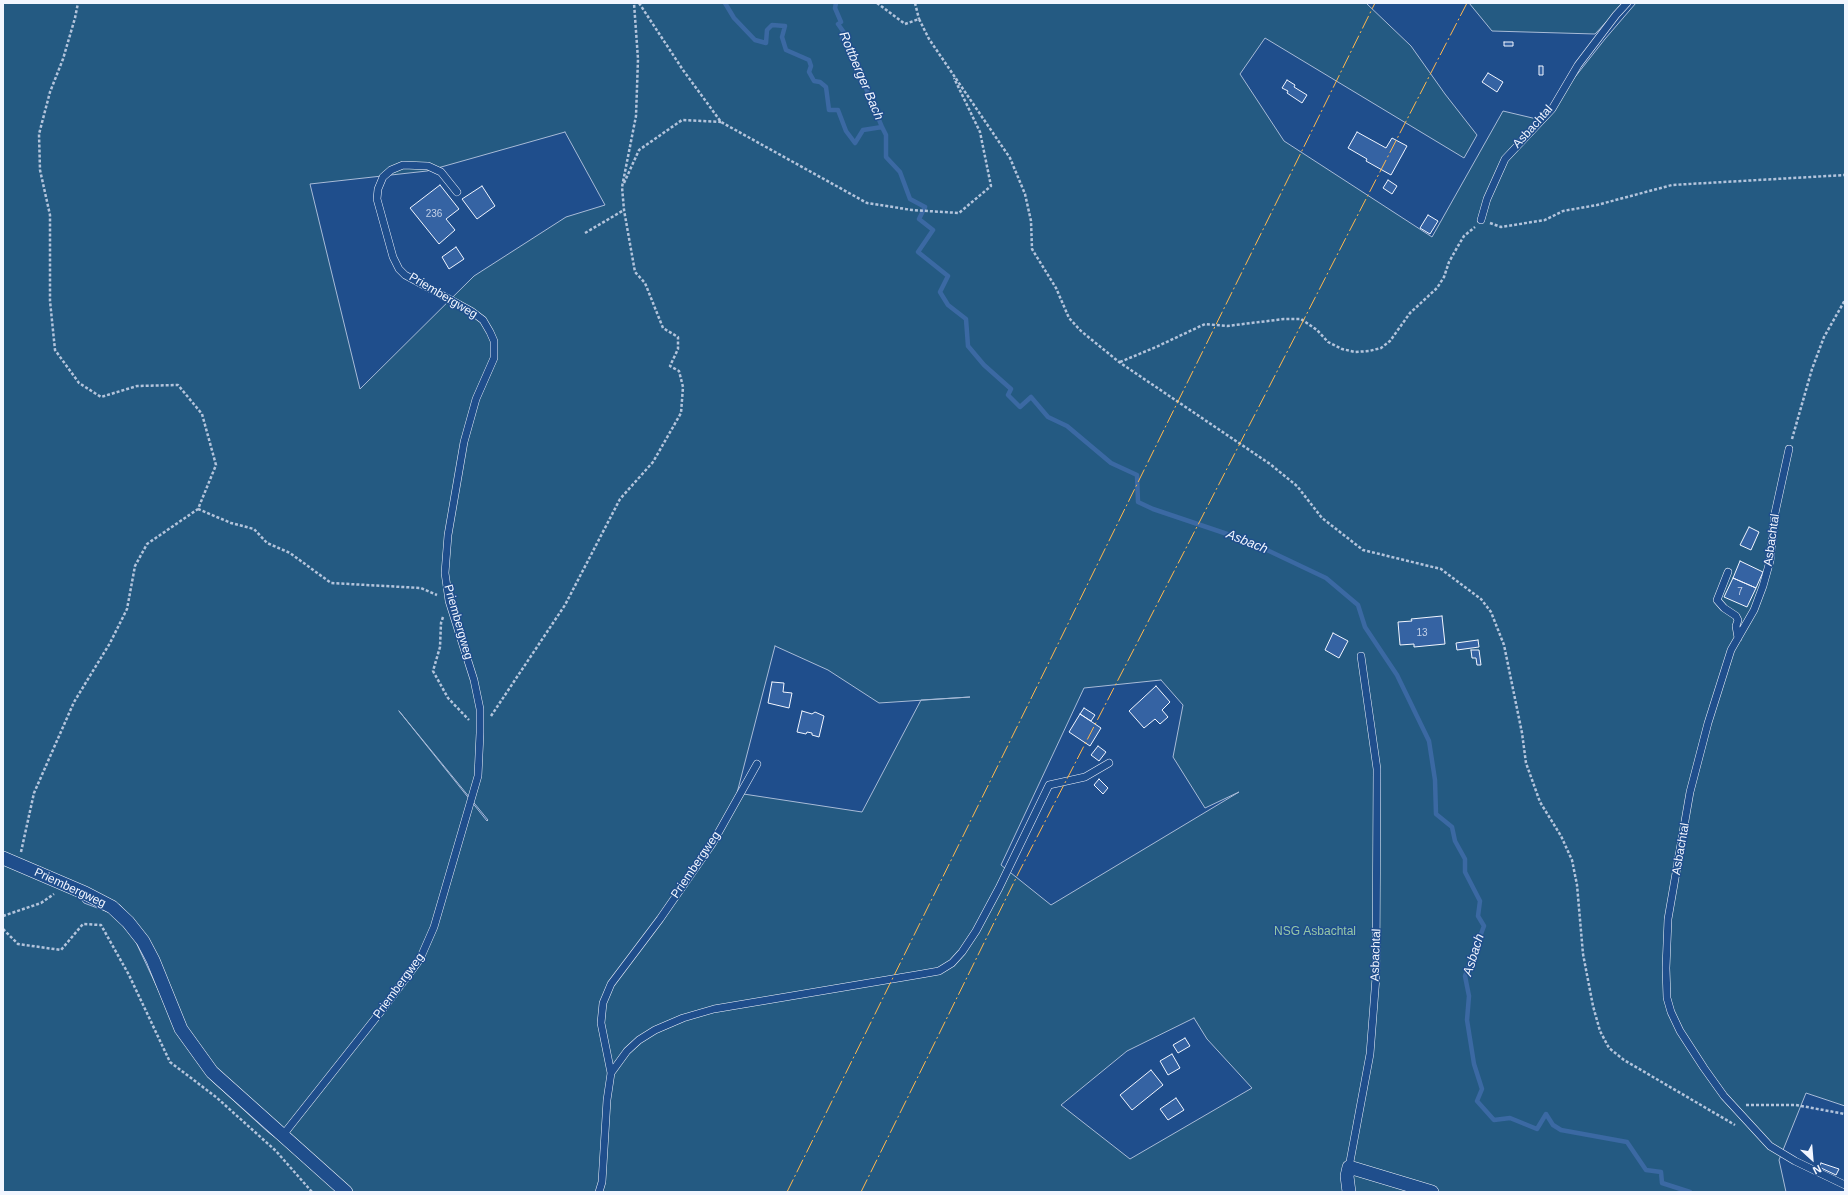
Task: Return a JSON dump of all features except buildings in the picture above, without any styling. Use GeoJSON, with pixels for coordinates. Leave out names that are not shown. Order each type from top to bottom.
{"type":"FeatureCollection","features":[{"type":"Feature","properties":{"kind":"street","name":"Priembergweg"},"geometry":{"type":"LineString","coordinates":[[3,858],[112,907],[128,922],[143,941],[153,960],[181,1028],[195,1051],[212,1072],[346,1192]]}},
{"type":"Feature","properties":{"kind":"street"},"geometry":{"type":"LineString","coordinates":[[1349,1192],[1347,1176],[1349,1166],[1432,1192]]}},
{"type":"Feature","properties":{"kind":"lane","name":"Asbachtal"},"geometry":{"type":"LineString","coordinates":[[1481,220],[1487,199],[1505,159],[1552,110],[1578,65],[1627,3]]}},
{"type":"Feature","properties":{"kind":"lane","name":"Priembergweg"},"geometry":{"type":"LineString","coordinates":[[283,1135],[382,1010],[420,959],[428,943],[450,877],[478,776],[480,709],[474,680],[449,601],[445,574],[448,535],[464,442],[476,398],[494,358],[494,341],[483,320],[471,311],[405,275],[399,268],[393,257],[377,199],[378,189],[383,177],[391,170],[403,165],[428,166],[441,172],[458,192]]}},
{"type":"Feature","properties":{"kind":"lane","name":"Asbachtal"},"geometry":{"type":"LineString","coordinates":[[1789,449],[1775,513],[1770,561],[1754,610],[1732,650],[1708,723],[1690,792],[1668,919],[1666,968],[1667,998],[1671,1012],[1680,1031],[1724,1096],[1734,1105],[1770,1146],[1795,1161],[1845,1185]]}},
{"type":"Feature","properties":{"kind":"lane"},"geometry":{"type":"LineString","coordinates":[[1728,572],[1717,600],[1724,608],[1736,616],[1738,620],[1736,626],[1738,638]]}},
{"type":"Feature","properties":{"kind":"lane","name":"Asbachtal"},"geometry":{"type":"LineString","coordinates":[[1349,1166],[1370,1054],[1376,969],[1377,769],[1361,656]]}},
{"type":"Feature","properties":{"kind":"lane"},"geometry":{"type":"LineString","coordinates":[[611,1073],[627,1051],[639,1040],[655,1030],[683,1018],[714,1009],[922,974],[938,970],[952,963],[962,952],[976,931],[993,900],[1049,785],[1085,777],[1109,763]]}},
{"type":"Feature","properties":{"kind":"lane","name":"Priembergweg"},"geometry":{"type":"LineString","coordinates":[[599,1192],[602,1182],[607,1100],[611,1073],[600,1023],[603,1003],[611,984],[660,919],[712,844],[758,764]]}},
{"type":"Feature","properties":{"kind":"path"},"geometry":{"type":"LineString","coordinates":[[18,864],[34,793],[74,702],[110,642],[127,609],[135,566],[147,544],[198,509],[216,465],[202,414],[178,384],[137,386],[101,397],[79,383],[55,350],[50,301],[50,215],[40,170],[39,134],[50,92],[63,59],[78,3]]}},
{"type":"Feature","properties":{"kind":"path"},"geometry":{"type":"LineString","coordinates":[[198,509],[231,523],[254,529],[267,543],[290,553],[331,583],[421,588],[449,601],[441,622],[440,646],[433,671],[448,698],[480,733],[565,605],[620,499],[653,462],[681,413],[683,387],[679,371],[670,366],[678,349],[678,337],[663,328],[645,283],[635,272],[624,210],[622,187],[636,116],[638,59],[634,3]]}},
{"type":"Feature","properties":{"kind":"path"},"geometry":{"type":"LineString","coordinates":[[639,3],[683,70],[721,122],[867,203],[912,210],[960,213],[992,186],[980,132],[950,70]]}},
{"type":"Feature","properties":{"kind":"path"},"geometry":{"type":"LineString","coordinates":[[877,3],[905,24],[919,19]]}},
{"type":"Feature","properties":{"kind":"path"},"geometry":{"type":"LineString","coordinates":[[915,3],[919,19],[929,39],[1010,158],[1025,194],[1031,221],[1032,249],[1056,288],[1070,318],[1081,331],[1119,362],[1270,464],[1297,486],[1322,518],[1363,550],[1441,569],[1482,599],[1491,612],[1504,645],[1522,733],[1526,763],[1540,802],[1561,836],[1572,860],[1577,885],[1583,954],[1593,1006],[1600,1031],[1609,1048],[1624,1060],[1737,1127]]}},
{"type":"Feature","properties":{"kind":"path"},"geometry":{"type":"LineString","coordinates":[[622,187],[639,150],[682,120],[721,122]]}},
{"type":"Feature","properties":{"kind":"path"},"geometry":{"type":"LineString","coordinates":[[1119,362],[1156,347],[1205,324],[1226,326],[1284,319],[1300,319],[1317,330],[1328,342],[1342,349],[1355,352],[1381,348],[1390,342],[1410,313],[1437,288],[1444,277],[1449,262],[1464,236],[1481,220],[1501,227],[1545,220],[1563,210],[1597,205],[1672,185],[1845,175]]}},
{"type":"Feature","properties":{"kind":"path"},"geometry":{"type":"LineString","coordinates":[[585,233],[624,210]]}},
{"type":"Feature","properties":{"kind":"path"},"geometry":{"type":"LineString","coordinates":[[1789,449],[1812,369],[1824,337],[1845,300]]}},
{"type":"Feature","properties":{"kind":"path"},"geometry":{"type":"LineString","coordinates":[[3,916],[40,903],[68,886]]}},
{"type":"Feature","properties":{"kind":"path"},"geometry":{"type":"LineString","coordinates":[[3,930],[18,944],[61,950],[83,924],[100,925],[129,975],[170,1062],[216,1097],[276,1151],[312,1192]]}},
{"type":"Feature","properties":{"kind":"path"},"geometry":{"type":"LineString","coordinates":[[1734,1105],[1796,1105],[1845,1114]]}},
{"type":"Feature","properties":{"kind":"green space","name":"NSG Asbachtal"},"geometry":{"type":"Polygon","coordinates":[[[3,3],[1366,3],[1411,46],[1445,94],[1477,135],[1464,158],[1265,38],[1240,74],[1284,141],[1432,237],[1503,111],[1541,120],[1605,39],[1636,3],[1845,3],[1845,1106],[1806,1093],[1779,1160],[1786,1192],[3,1192],[3,3]],[[565,132],[427,171],[310,184],[360,389],[474,276],[566,217],[605,205],[565,132]],[[775,646],[737,793],[862,812],[921,700],[879,703],[828,670],[775,646]],[[1161,680],[1084,688],[1001,865],[1051,905],[1239,792],[1205,808],[1173,757],[1183,705],[1161,680]],[[399,711],[487,821],[488,820],[399,711]],[[68,883],[84,903],[111,913],[134,938],[178,1032],[211,1080],[268,1132],[342,1188],[219,1075],[185,1026],[141,929],[120,905],[68,883]],[[1194,1018],[1127,1051],[1061,1105],[1130,1159],[1252,1088],[1207,1039],[1194,1018]]]}},
{"type":"Feature","properties":{"kind":"green space"},"geometry":{"type":"Polygon","coordinates":[[[1469,3],[1624,3],[1595,34],[1492,31],[1469,3]]]}},
{"type":"Feature","properties":{"kind":"waterway","name":"Asbach"},"geometry":{"type":"LineString","coordinates":[[725,3],[734,18],[755,40],[766,43],[767,30],[772,25],[785,26],[782,37],[786,50],[809,60],[811,66],[809,72],[814,81],[820,82],[826,87],[829,110],[838,110],[846,131],[855,143],[863,130],[882,127],[886,135],[886,157],[900,172],[910,199],[925,207],[919,219],[933,230],[918,252],[948,276],[940,292],[948,305],[966,319],[968,346],[984,365],[1011,389],[1008,395],[1020,407],[1031,397],[1048,417],[1067,426],[1111,463],[1137,475],[1138,502],[1153,509],[1248,541],[1326,578],[1358,605],[1365,627],[1397,675],[1429,741],[1435,780],[1436,814],[1452,827],[1455,841],[1465,859],[1465,872],[1480,901],[1478,916],[1484,926],[1465,976],[1469,996],[1467,1020],[1474,1064],[1482,1089],[1477,1101],[1494,1120],[1510,1118],[1537,1129],[1546,1114],[1553,1125],[1561,1130],[1627,1142],[1646,1170],[1661,1172],[1662,1183],[1690,1192]]}},
{"type":"Feature","properties":{"kind":"waterway","name":"Rottberger Bach"},"geometry":{"type":"LineString","coordinates":[[836,3],[835,8],[841,22],[838,24],[845,34],[842,39],[848,45],[882,127]]}},
{"type":"Feature","properties":{"kind":"power"},"geometry":{"type":"LineString","coordinates":[[787,1192],[1375,3]]}},
{"type":"Feature","properties":{"kind":"power"},"geometry":{"type":"LineString","coordinates":[[861,1192],[1019,872],[1467,3]]}}]}
